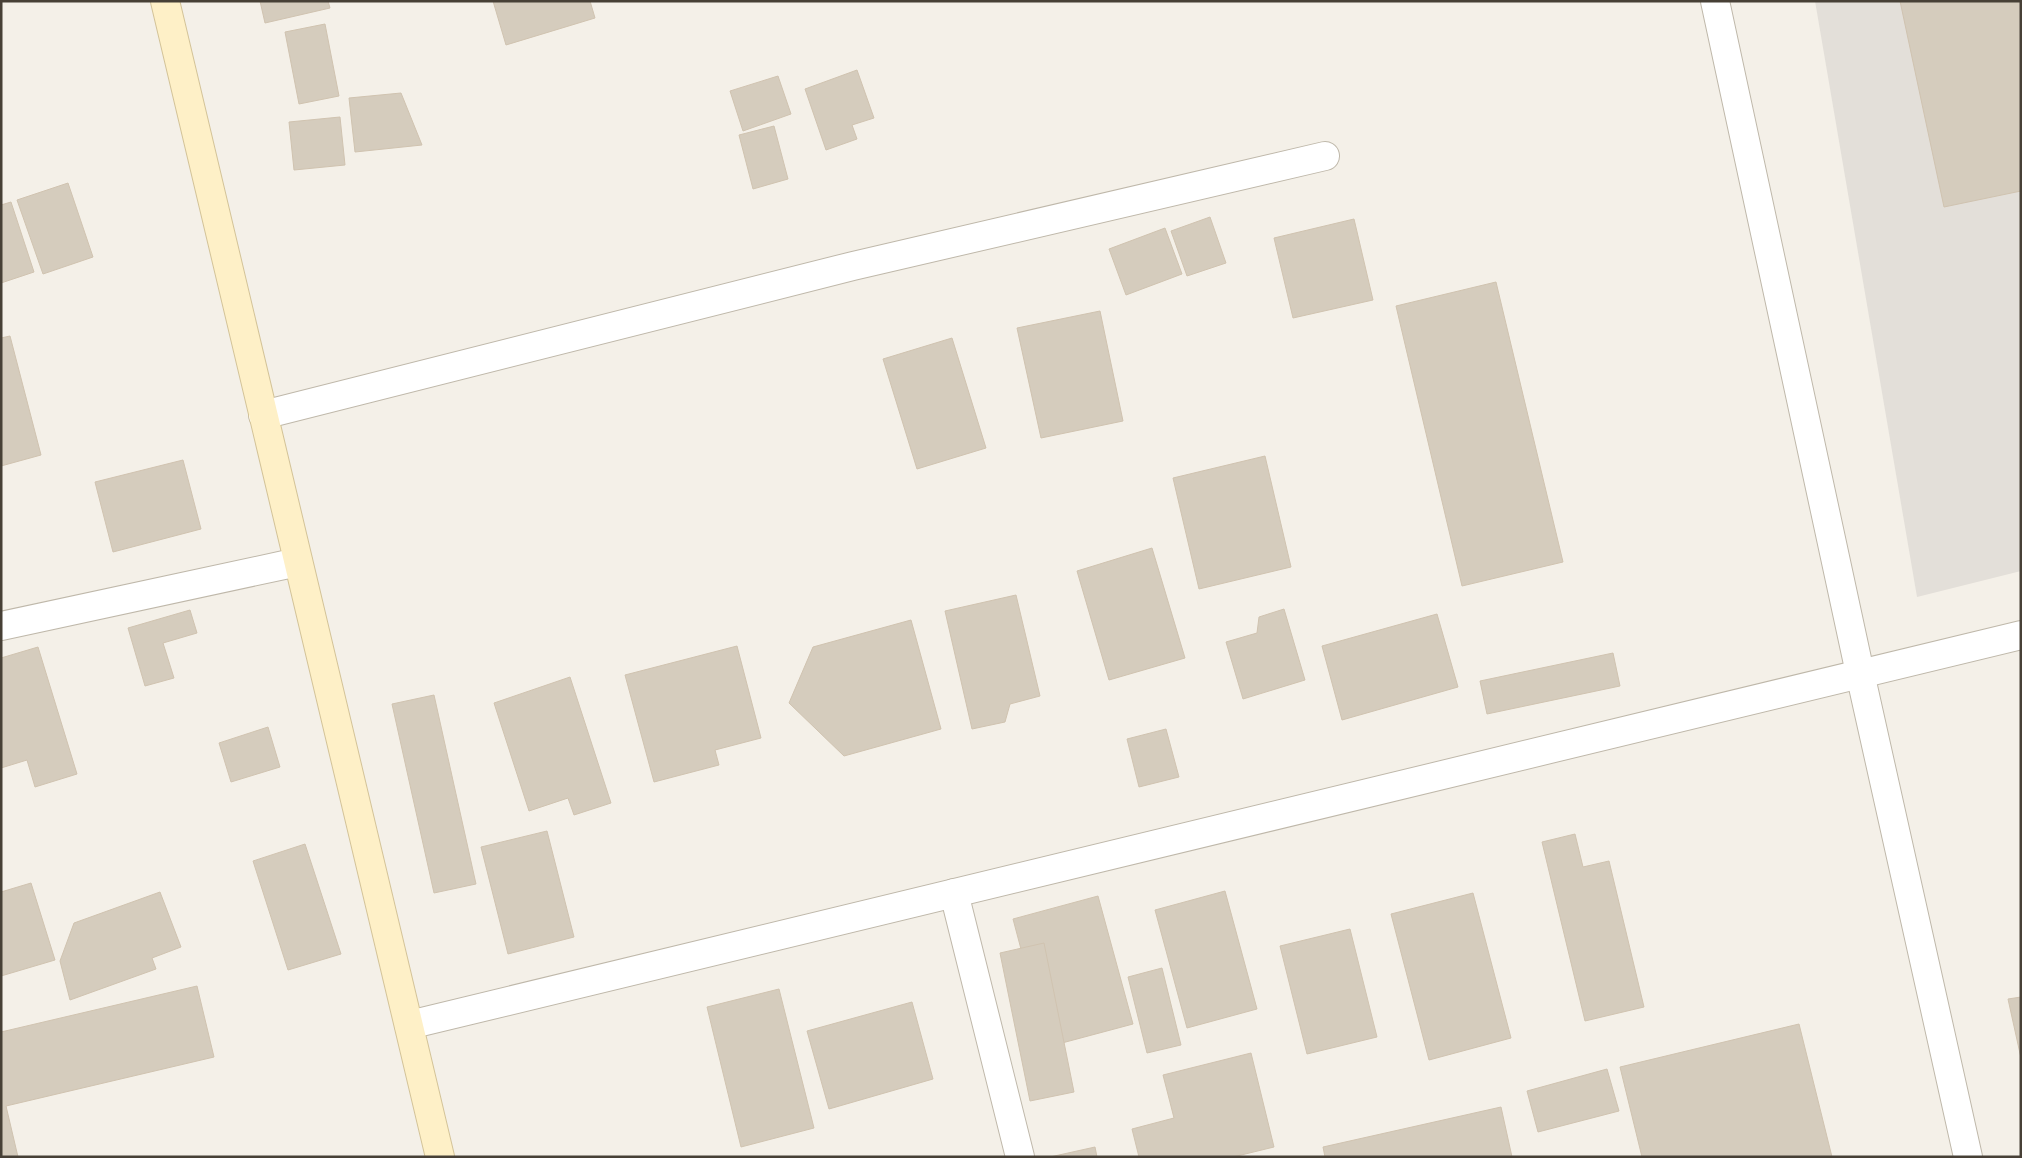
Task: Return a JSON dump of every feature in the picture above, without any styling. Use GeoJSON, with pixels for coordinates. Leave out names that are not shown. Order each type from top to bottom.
{"type":"FeatureCollection","features":[{"type":"Feature","properties":{"kind":"street"},"geometry":{"type":"LineString","coordinates":[[165,1],[440,1157]]}},
{"type":"Feature","properties":{"kind":"street"},"geometry":{"type":"LineString","coordinates":[[1715,1],[1860,673],[1968,1157]]}},
{"type":"Feature","properties":{"kind":"street"},"geometry":{"type":"LineString","coordinates":[[263,414],[854,266],[1325,156]]}},
{"type":"Feature","properties":{"kind":"street"},"geometry":{"type":"LineString","coordinates":[[1,626],[298,562]]}},
{"type":"Feature","properties":{"kind":"street"},"geometry":{"type":"LineString","coordinates":[[409,1026],[2021,635]]}},
{"type":"Feature","properties":{"kind":"street"},"geometry":{"type":"LineString","coordinates":[[954,893],[1020,1157]]}},
{"type":"Feature","properties":{"kind":"shaded area"},"geometry":{"type":"Polygon","coordinates":[[[1815,1],[2021,1],[2021,571],[1917,597],[1815,1]]]}},
{"type":"Feature","properties":{"kind":"building"},"geometry":{"type":"Polygon","coordinates":[[[260,1],[328,1],[330,8],[265,23],[260,1]]]}},
{"type":"Feature","properties":{"kind":"building"},"geometry":{"type":"Polygon","coordinates":[[[493,1],[590,1],[595,18],[506,45],[493,1]]]}},
{"type":"Feature","properties":{"kind":"building"},"geometry":{"type":"Polygon","coordinates":[[[1900,1],[2021,1],[2021,191],[1944,207],[1900,1]]]}},
{"type":"Feature","properties":{"kind":"building"},"geometry":{"type":"Polygon","coordinates":[[[325,24],[339,96],[299,104],[285,32],[325,24]]]}},
{"type":"Feature","properties":{"kind":"building"},"geometry":{"type":"Polygon","coordinates":[[[857,70],[874,118],[852,125],[857,139],[826,150],[805,89],[857,70]]]}},
{"type":"Feature","properties":{"kind":"building"},"geometry":{"type":"Polygon","coordinates":[[[778,76],[791,114],[743,131],[730,91],[778,76]]]}},
{"type":"Feature","properties":{"kind":"building"},"geometry":{"type":"Polygon","coordinates":[[[401,93],[422,145],[355,152],[349,98],[401,93]]]}},
{"type":"Feature","properties":{"kind":"building"},"geometry":{"type":"Polygon","coordinates":[[[340,117],[345,165],[294,170],[289,122],[340,117]]]}},
{"type":"Feature","properties":{"kind":"building"},"geometry":{"type":"Polygon","coordinates":[[[774,126],[788,179],[753,189],[739,135],[774,126]]]}},
{"type":"Feature","properties":{"kind":"building"},"geometry":{"type":"Polygon","coordinates":[[[68,183],[93,257],[43,274],[17,200],[68,183]]]}},
{"type":"Feature","properties":{"kind":"building"},"geometry":{"type":"Polygon","coordinates":[[[11,202],[34,272],[1,283],[1,205],[11,202]]]}},
{"type":"Feature","properties":{"kind":"building"},"geometry":{"type":"Polygon","coordinates":[[[1210,217],[1226,263],[1187,276],[1171,231],[1210,217]]]}},
{"type":"Feature","properties":{"kind":"building"},"geometry":{"type":"Polygon","coordinates":[[[1354,219],[1373,300],[1293,318],[1274,238],[1354,219]]]}},
{"type":"Feature","properties":{"kind":"building"},"geometry":{"type":"Polygon","coordinates":[[[1165,228],[1182,274],[1126,295],[1109,249],[1165,228]]]}},
{"type":"Feature","properties":{"kind":"building"},"geometry":{"type":"Polygon","coordinates":[[[1496,282],[1563,562],[1462,586],[1396,306],[1496,282]]]}},
{"type":"Feature","properties":{"kind":"building"},"geometry":{"type":"Polygon","coordinates":[[[1100,311],[1123,421],[1041,438],[1017,328],[1100,311]]]}},
{"type":"Feature","properties":{"kind":"building"},"geometry":{"type":"Polygon","coordinates":[[[10,336],[41,455],[1,466],[1,338],[10,336]]]}},
{"type":"Feature","properties":{"kind":"building"},"geometry":{"type":"Polygon","coordinates":[[[952,338],[986,448],[917,469],[883,359],[952,338]]]}},
{"type":"Feature","properties":{"kind":"building"},"geometry":{"type":"Polygon","coordinates":[[[1265,456],[1291,567],[1199,589],[1173,478],[1265,456]]]}},
{"type":"Feature","properties":{"kind":"building"},"geometry":{"type":"Polygon","coordinates":[[[183,460],[201,529],[113,552],[95,482],[183,460]]]}},
{"type":"Feature","properties":{"kind":"building"},"geometry":{"type":"Polygon","coordinates":[[[1152,548],[1185,658],[1109,680],[1077,571],[1152,548]]]}},
{"type":"Feature","properties":{"kind":"building"},"geometry":{"type":"Polygon","coordinates":[[[1016,595],[1040,696],[1010,704],[1005,722],[972,729],[945,611],[1016,595]]]}},
{"type":"Feature","properties":{"kind":"building"},"geometry":{"type":"Polygon","coordinates":[[[1284,609],[1305,680],[1243,699],[1226,642],[1257,633],[1259,617],[1284,609]]]}},
{"type":"Feature","properties":{"kind":"building"},"geometry":{"type":"Polygon","coordinates":[[[190,610],[197,633],[163,643],[174,678],[145,686],[128,628],[190,610]]]}},
{"type":"Feature","properties":{"kind":"building"},"geometry":{"type":"Polygon","coordinates":[[[1437,614],[1458,687],[1342,720],[1322,646],[1437,614]]]}},
{"type":"Feature","properties":{"kind":"building"},"geometry":{"type":"Polygon","coordinates":[[[911,620],[941,729],[844,756],[789,703],[813,647],[911,620]]]}},
{"type":"Feature","properties":{"kind":"building"},"geometry":{"type":"Polygon","coordinates":[[[737,646],[761,738],[715,750],[719,765],[654,782],[625,675],[737,646]]]}},
{"type":"Feature","properties":{"kind":"building"},"geometry":{"type":"Polygon","coordinates":[[[38,647],[77,774],[35,787],[27,760],[1,768],[1,658],[38,647]]]}},
{"type":"Feature","properties":{"kind":"building"},"geometry":{"type":"Polygon","coordinates":[[[1613,653],[1620,686],[1487,714],[1480,681],[1613,653]]]}},
{"type":"Feature","properties":{"kind":"building"},"geometry":{"type":"Polygon","coordinates":[[[570,677],[611,803],[574,815],[568,798],[529,811],[494,703],[570,677]]]}},
{"type":"Feature","properties":{"kind":"building"},"geometry":{"type":"Polygon","coordinates":[[[434,695],[476,884],[434,893],[392,704],[434,695]]]}},
{"type":"Feature","properties":{"kind":"building"},"geometry":{"type":"Polygon","coordinates":[[[268,727],[280,767],[231,782],[219,743],[268,727]]]}},
{"type":"Feature","properties":{"kind":"building"},"geometry":{"type":"Polygon","coordinates":[[[1166,729],[1179,777],[1139,787],[1127,739],[1166,729]]]}},
{"type":"Feature","properties":{"kind":"building"},"geometry":{"type":"Polygon","coordinates":[[[547,831],[574,937],[508,954],[481,847],[547,831]]]}},
{"type":"Feature","properties":{"kind":"building"},"geometry":{"type":"Polygon","coordinates":[[[1575,834],[1583,867],[1609,861],[1644,1007],[1585,1021],[1542,842],[1575,834]]]}},
{"type":"Feature","properties":{"kind":"building"},"geometry":{"type":"Polygon","coordinates":[[[305,844],[341,954],[288,970],[253,861],[305,844]]]}},
{"type":"Feature","properties":{"kind":"building"},"geometry":{"type":"Polygon","coordinates":[[[31,883],[55,960],[1,976],[1,892],[31,883]]]}},
{"type":"Feature","properties":{"kind":"building"},"geometry":{"type":"Polygon","coordinates":[[[1225,891],[1257,1009],[1187,1028],[1155,910],[1225,891]]]}},
{"type":"Feature","properties":{"kind":"building"},"geometry":{"type":"Polygon","coordinates":[[[160,892],[181,947],[152,958],[156,969],[70,1000],[60,961],[74,923],[160,892]]]}},
{"type":"Feature","properties":{"kind":"building"},"geometry":{"type":"Polygon","coordinates":[[[1473,893],[1511,1038],[1429,1060],[1391,914],[1473,893]]]}},
{"type":"Feature","properties":{"kind":"building"},"geometry":{"type":"Polygon","coordinates":[[[1098,896],[1133,1024],[1047,1047],[1013,919],[1098,896]]]}},
{"type":"Feature","properties":{"kind":"building"},"geometry":{"type":"Polygon","coordinates":[[[1350,929],[1377,1037],[1307,1054],[1280,946],[1350,929]]]}},
{"type":"Feature","properties":{"kind":"building"},"geometry":{"type":"Polygon","coordinates":[[[1044,943],[1074,1092],[1030,1101],[1000,953],[1044,943]]]}},
{"type":"Feature","properties":{"kind":"building"},"geometry":{"type":"Polygon","coordinates":[[[1162,968],[1181,1045],[1147,1053],[1128,977],[1162,968]]]}},
{"type":"Feature","properties":{"kind":"building"},"geometry":{"type":"Polygon","coordinates":[[[197,986],[214,1057],[6,1106],[18,1157],[1,1157],[1,1032],[197,986]]]}},
{"type":"Feature","properties":{"kind":"building"},"geometry":{"type":"Polygon","coordinates":[[[779,989],[814,1128],[741,1147],[707,1007],[779,989]]]}},
{"type":"Feature","properties":{"kind":"building"},"geometry":{"type":"Polygon","coordinates":[[[2021,997],[2021,1058],[2008,999],[2021,997]]]}},
{"type":"Feature","properties":{"kind":"building"},"geometry":{"type":"Polygon","coordinates":[[[912,1002],[933,1079],[829,1109],[807,1031],[912,1002]]]}},
{"type":"Feature","properties":{"kind":"building"},"geometry":{"type":"Polygon","coordinates":[[[1799,1024],[1832,1157],[1642,1157],[1620,1067],[1799,1024]]]}},
{"type":"Feature","properties":{"kind":"building"},"geometry":{"type":"Polygon","coordinates":[[[1251,1053],[1274,1147],[1233,1157],[1139,1157],[1132,1129],[1174,1118],[1163,1075],[1251,1053]]]}},
{"type":"Feature","properties":{"kind":"building"},"geometry":{"type":"Polygon","coordinates":[[[1607,1069],[1619,1111],[1538,1132],[1527,1091],[1607,1069]]]}},
{"type":"Feature","properties":{"kind":"building"},"geometry":{"type":"Polygon","coordinates":[[[1501,1107],[1512,1157],[1325,1157],[1323,1147],[1501,1107]]]}},
{"type":"Feature","properties":{"kind":"building"},"geometry":{"type":"Polygon","coordinates":[[[1095,1147],[1097,1157],[1050,1157],[1095,1147]]]}}]}
